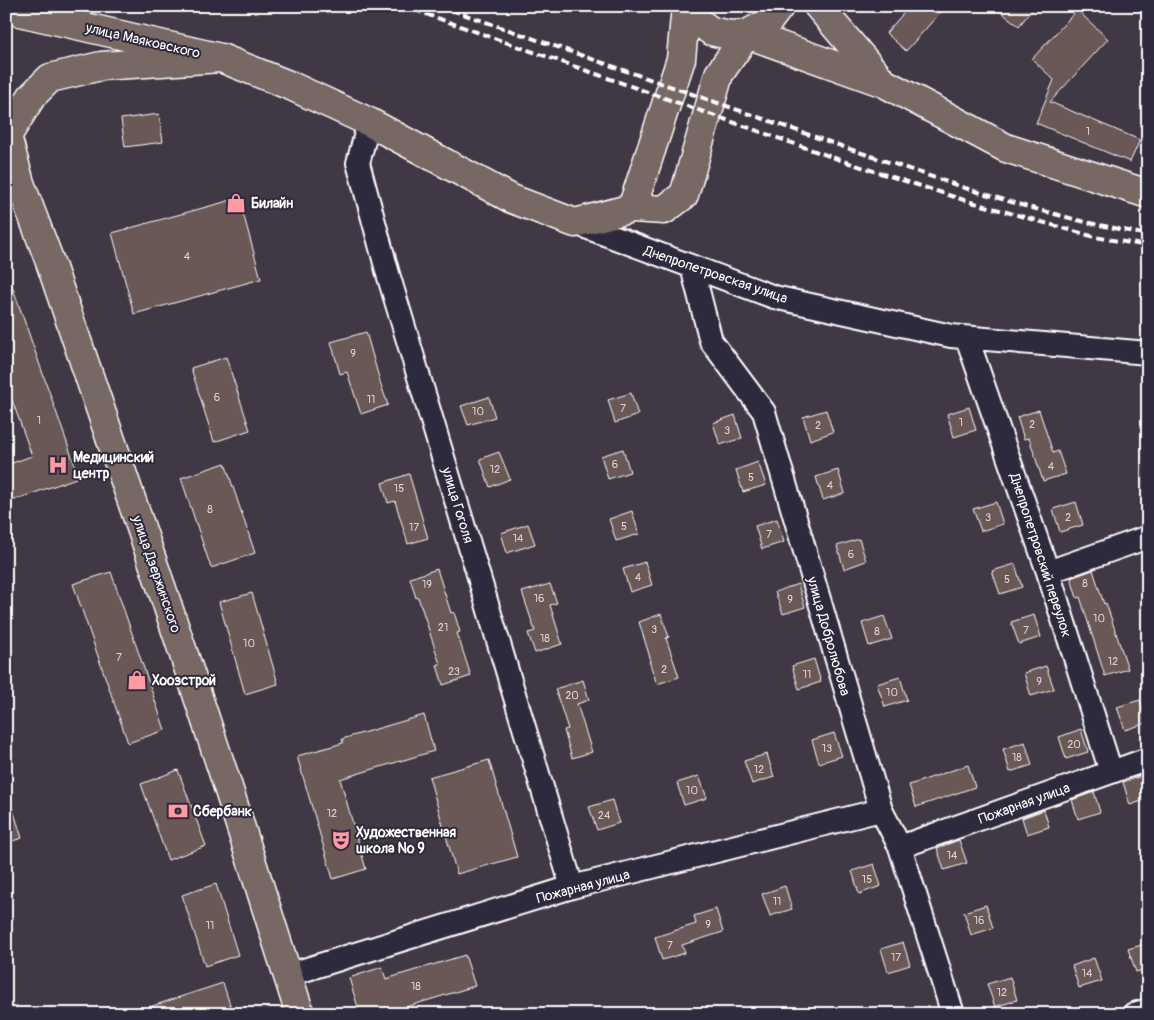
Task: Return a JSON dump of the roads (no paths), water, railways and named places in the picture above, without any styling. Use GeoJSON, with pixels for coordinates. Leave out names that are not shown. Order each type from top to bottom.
{"type":"FeatureCollection","features":[{"type":"Feature","properties":{"kind":"main road"},"geometry":{"type":"LineString","coordinates":[[687,6],[696,20],[711,31],[729,35],[747,34],[884,83],[1006,148],[1148,194]]}},
{"type":"Feature","properties":{"kind":"main road"},"geometry":{"type":"LineString","coordinates":[[632,208],[681,59],[687,6]]}},
{"type":"Feature","properties":{"kind":"main road"},"geometry":{"type":"LineString","coordinates":[[575,223],[632,208],[664,210],[684,195],[719,74],[747,34],[767,23],[780,6]]}},
{"type":"Feature","properties":{"kind":"main road"},"geometry":{"type":"LineString","coordinates":[[818,6],[884,83]]}},
{"type":"Feature","properties":{"kind":"main road","name":"улица Маяковского"},"geometry":{"type":"LineString","coordinates":[[6,9],[221,58],[291,86],[369,122]]}},
{"type":"Feature","properties":{"kind":"main road","name":"улица Дзержинского"},"geometry":{"type":"LineString","coordinates":[[221,58],[101,66],[50,78],[32,96],[7,135],[20,183],[53,271],[239,818],[300,1014]]}},
{"type":"Feature","properties":{"kind":"main road","name":"Днепропетровская улица"},"geometry":{"type":"LineString","coordinates":[[369,122],[512,198],[575,223]]}},
{"type":"Feature","properties":{"kind":"street","name":"улица Гоголя"},"geometry":{"type":"LineString","coordinates":[[369,122],[358,163],[388,274],[572,887]]}},
{"type":"Feature","properties":{"kind":"street","name":"Днепропетровская улица"},"geometry":{"type":"LineString","coordinates":[[575,223],[774,297],[951,336],[1148,353]]}},
{"type":"Feature","properties":{"kind":"street","name":"улица Добролюбова"},"geometry":{"type":"LineString","coordinates":[[692,267],[711,341],[764,412],[881,810],[900,847],[953,1014]]}},
{"type":"Feature","properties":{"kind":"street","name":"Днепропетровский переулок"},"geometry":{"type":"LineString","coordinates":[[967,338],[1048,572],[1111,772]]}},
{"type":"Feature","properties":{"kind":"street"},"geometry":{"type":"LineString","coordinates":[[1048,572],[1148,536]]}},
{"type":"Feature","properties":{"kind":"street","name":"Пожарная улица"},"geometry":{"type":"LineString","coordinates":[[900,847],[1148,759]]}},
{"type":"Feature","properties":{"kind":"street","name":"Пожарная улица"},"geometry":{"type":"LineString","coordinates":[[288,975],[572,887],[881,810]]}},
{"type":"Feature","properties":{"kind":"street"},"geometry":{"type":"LineString","coordinates":[[1134,1014],[1148,1010]]}},
{"type":"Feature","properties":{"kind":"railway"},"geometry":{"type":"LineString","coordinates":[[403,6],[846,162],[964,200],[1095,237],[1148,246]]}},
{"type":"Feature","properties":{"kind":"railway"},"geometry":{"type":"LineString","coordinates":[[440,6],[965,188],[1085,222],[1148,235]]}},
{"type":"Feature","properties":{"kind":"place","name":"Билайн"},"geometry":{"type":"Point","coordinates":[236,203]}},
{"type":"Feature","properties":{"kind":"place","name":"Медицинский центр"},"geometry":{"type":"Point","coordinates":[58,465]}},
{"type":"Feature","properties":{"kind":"place","name":"Хоозстрой"},"geometry":{"type":"Point","coordinates":[137,680]}},
{"type":"Feature","properties":{"kind":"place","name":"Сбербанк"},"geometry":{"type":"Point","coordinates":[178,811]}},
{"type":"Feature","properties":{"kind":"place","name":"Художественная школа № 9"},"geometry":{"type":"Point","coordinates":[341,840]}}]}
